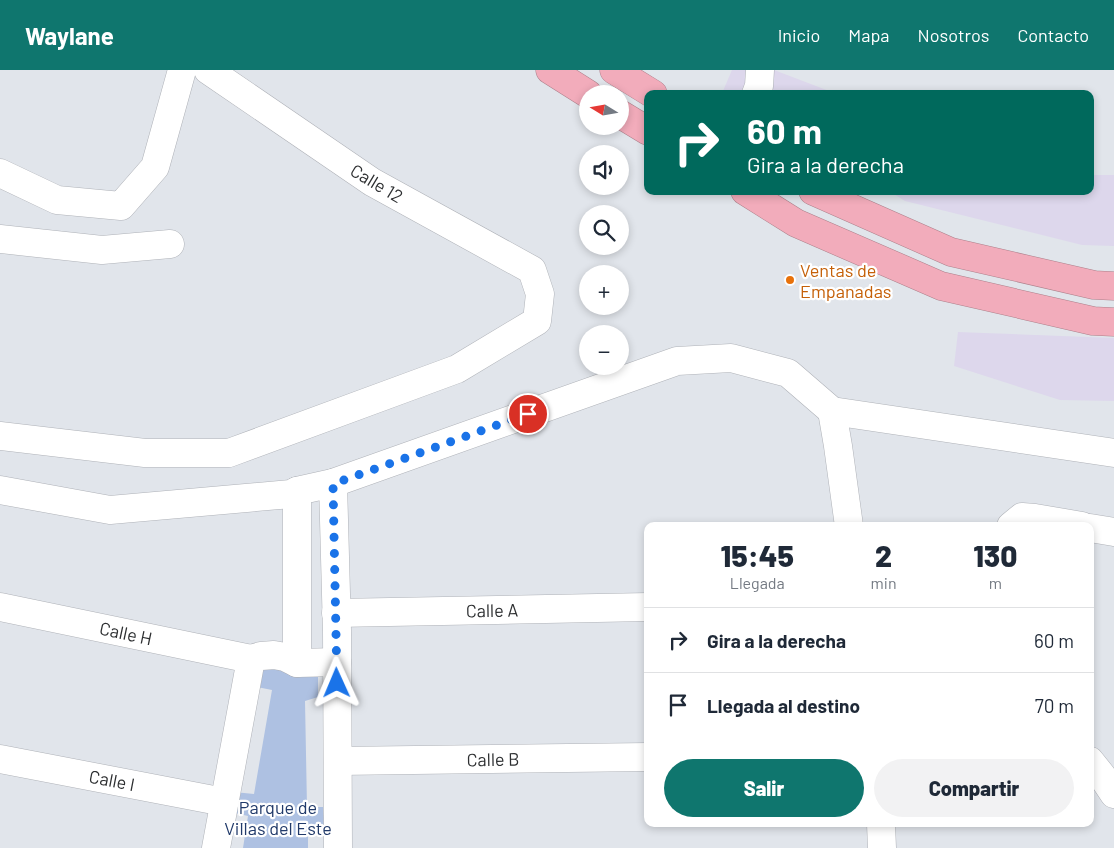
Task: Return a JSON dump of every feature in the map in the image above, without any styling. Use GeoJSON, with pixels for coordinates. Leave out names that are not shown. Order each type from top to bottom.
{"type":"FeatureCollection","features":[{"type":"Feature","properties":{"kind":"highway"},"geometry":{"type":"LineString","coordinates":[[550,70],[579,88]]}},
{"type":"Feature","properties":{"kind":"highway"},"geometry":{"type":"LineString","coordinates":[[614,70],[646,90]]}},
{"type":"Feature","properties":{"kind":"highway"},"geometry":{"type":"LineString","coordinates":[[629,119],[644,129]]}},
{"type":"Feature","properties":{"kind":"highway"},"geometry":{"type":"LineString","coordinates":[[752,195],[796,222],[941,286],[1093,321],[1114,322]]}},
{"type":"Feature","properties":{"kind":"highway"},"geometry":{"type":"LineString","coordinates":[[822,195],[951,252],[1094,285],[1114,286]]}},
{"type":"Feature","properties":{"kind":"street"},"geometry":{"type":"LineString","coordinates":[[0,173],[57,200],[121,206],[155,167],[182,70]]}},
{"type":"Feature","properties":{"kind":"street","name":"Calle 12"},"geometry":{"type":"LineString","coordinates":[[0,436],[145,453],[229,453],[457,369],[537,321],[540,294],[532,270],[372,182],[208,70]]}},
{"type":"Feature","properties":{"kind":"street"},"geometry":{"type":"LineString","coordinates":[[758,90],[760,70]]}},
{"type":"Feature","properties":{"kind":"street"},"geometry":{"type":"LineString","coordinates":[[0,239],[102,250],[170,244]]}},
{"type":"Feature","properties":{"kind":"street"},"geometry":{"type":"LineString","coordinates":[[0,490],[110,510],[291,494],[333,484],[677,361],[731,358],[788,372],[832,411],[1114,454]]}},
{"type":"Feature","properties":{"kind":"street"},"geometry":{"type":"LineString","coordinates":[[832,411],[848,522]]}},
{"type":"Feature","properties":{"kind":"street"},"geometry":{"type":"LineString","coordinates":[[333,484],[337,664],[338,848]]}},
{"type":"Feature","properties":{"kind":"street"},"geometry":{"type":"LineString","coordinates":[[297,663],[298,491]]}},
{"type":"Feature","properties":{"kind":"street"},"geometry":{"type":"LineString","coordinates":[[1016,522],[1022,518],[1058,522]]}},
{"type":"Feature","properties":{"kind":"street"},"geometry":{"type":"LineString","coordinates":[[1094,529],[1114,532]]}},
{"type":"Feature","properties":{"kind":"street","name":"Calle A"},"geometry":{"type":"LineString","coordinates":[[336,614],[644,606]]}},
{"type":"Feature","properties":{"kind":"street","name":"Calle H"},"geometry":{"type":"LineString","coordinates":[[0,607],[251,659],[261,656],[274,656],[285,657],[297,663],[337,662],[337,664]]}},
{"type":"Feature","properties":{"kind":"street"},"geometry":{"type":"LineString","coordinates":[[216,848],[251,659]]}},
{"type":"Feature","properties":{"kind":"street","name":"Calle B"},"geometry":{"type":"LineString","coordinates":[[338,761],[644,757]]}},
{"type":"Feature","properties":{"kind":"street","name":"Calle I"},"geometry":{"type":"LineString","coordinates":[[0,759],[224,802]]}},
{"type":"Feature","properties":{"kind":"street"},"geometry":{"type":"LineString","coordinates":[[1094,766],[1114,794]]}},
{"type":"Feature","properties":{"kind":"street"},"geometry":{"type":"LineString","coordinates":[[881,827],[882,848]]}},
{"type":"Feature","properties":{"kind":"shaded area"},"geometry":{"type":"Polygon","coordinates":[[[732,70],[774,70],[826,90],[723,90],[732,70]]]}},
{"type":"Feature","properties":{"kind":"shaded area"},"geometry":{"type":"Polygon","coordinates":[[[1094,175],[1114,175],[1114,246],[1082,245],[905,201],[895,195],[1094,195],[1094,175]]]}},
{"type":"Feature","properties":{"kind":"shaded area"},"geometry":{"type":"Polygon","coordinates":[[[958,332],[1114,338],[1114,401],[1060,400],[954,366],[958,332]]]}},
{"type":"Feature","properties":{"kind":"green space","name":"Parque de Villas del Este"},"geometry":{"type":"Polygon","coordinates":[[[263,666],[318,676],[318,697],[305,701],[307,807],[323,807],[325,829],[308,830],[308,848],[243,848],[248,816],[231,812],[234,792],[254,794],[272,690],[257,687],[263,666]]]}},
{"type":"Feature","properties":{"kind":"place","name":"Ventas de Empanadas"},"geometry":{"type":"Point","coordinates":[790,280]}},
{"type":"Feature","properties":{"kind":"route"},"geometry":{"type":"LineString","coordinates":[[337,683],[333,484],[528,414]]}}]}
